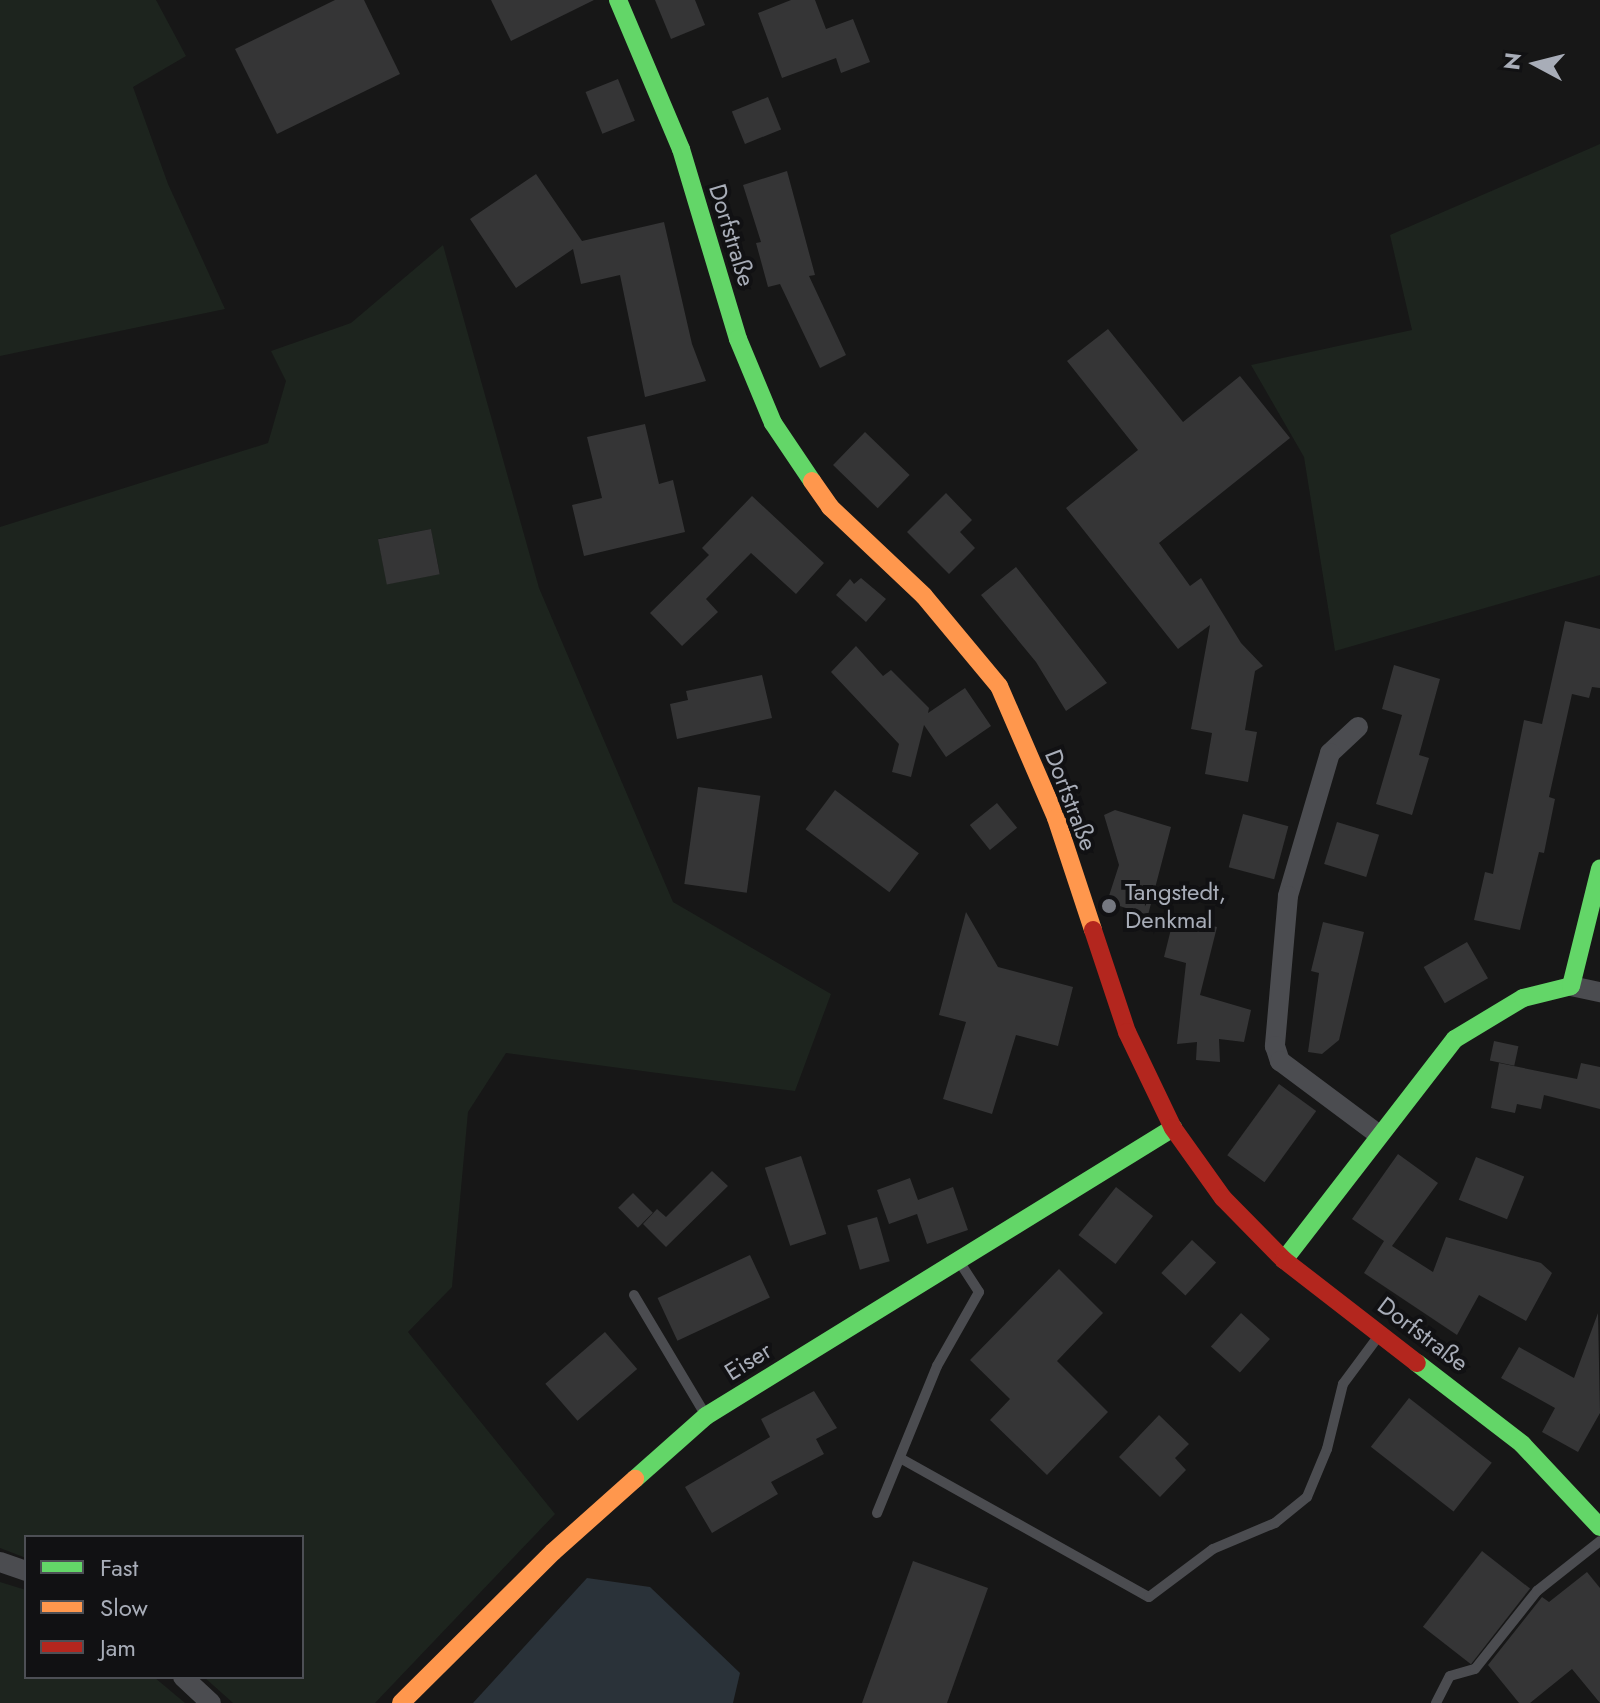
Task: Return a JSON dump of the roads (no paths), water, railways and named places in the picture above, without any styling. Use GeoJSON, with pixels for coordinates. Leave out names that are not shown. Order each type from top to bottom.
{"type":"FeatureCollection","features":[{"type":"Feature","properties":{"kind":"main road","name":"Dorfstraße"},"geometry":{"type":"LineString","coordinates":[[618,0],[681,149],[738,339],[773,423],[830,507],[924,596],[999,686],[1056,818],[1127,1032],[1173,1128],[1223,1198],[1284,1260],[1522,1444],[1600,1527]]}},
{"type":"Feature","properties":{"kind":"main road"},"geometry":{"type":"LineString","coordinates":[[1284,1260],[1378,1134],[1455,1039],[1523,998],[1571,986],[1600,869]]}},
{"type":"Feature","properties":{"kind":"main road","name":"Eiser"},"geometry":{"type":"LineString","coordinates":[[401,1703],[553,1552],[706,1416],[1173,1128]]}},
{"type":"Feature","properties":{"kind":"street"},"geometry":{"type":"LineString","coordinates":[[1358,727],[1330,753],[1288,896],[1275,1046],[1280,1061],[1378,1134]]}},
{"type":"Feature","properties":{"kind":"street"},"geometry":{"type":"LineString","coordinates":[[1571,986],[1600,992]]}},
{"type":"Feature","properties":{"kind":"street"},"geometry":{"type":"LineString","coordinates":[[0,1562],[24,1570]]}},
{"type":"Feature","properties":{"kind":"street"},"geometry":{"type":"LineString","coordinates":[[185,1679],[211,1703]]}},
{"type":"Feature","properties":{"kind":"lane"},"geometry":{"type":"LineString","coordinates":[[877,1513],[937,1366],[979,1292],[958,1260]]}},
{"type":"Feature","properties":{"kind":"lane"},"geometry":{"type":"LineString","coordinates":[[634,1295],[706,1416]]}},
{"type":"Feature","properties":{"kind":"lane"},"geometry":{"type":"LineString","coordinates":[[900,1458],[1149,1597],[1213,1549],[1275,1523],[1307,1497],[1327,1449],[1343,1384],[1381,1333]]}},
{"type":"Feature","properties":{"kind":"lane"},"geometry":{"type":"LineString","coordinates":[[1436,1703],[1450,1676],[1475,1669],[1537,1591],[1600,1541]]}},
{"type":"Feature","properties":{"kind":"place","name":"Tangstedt, Denkmal"},"geometry":{"type":"Point","coordinates":[1109,906]}}]}
